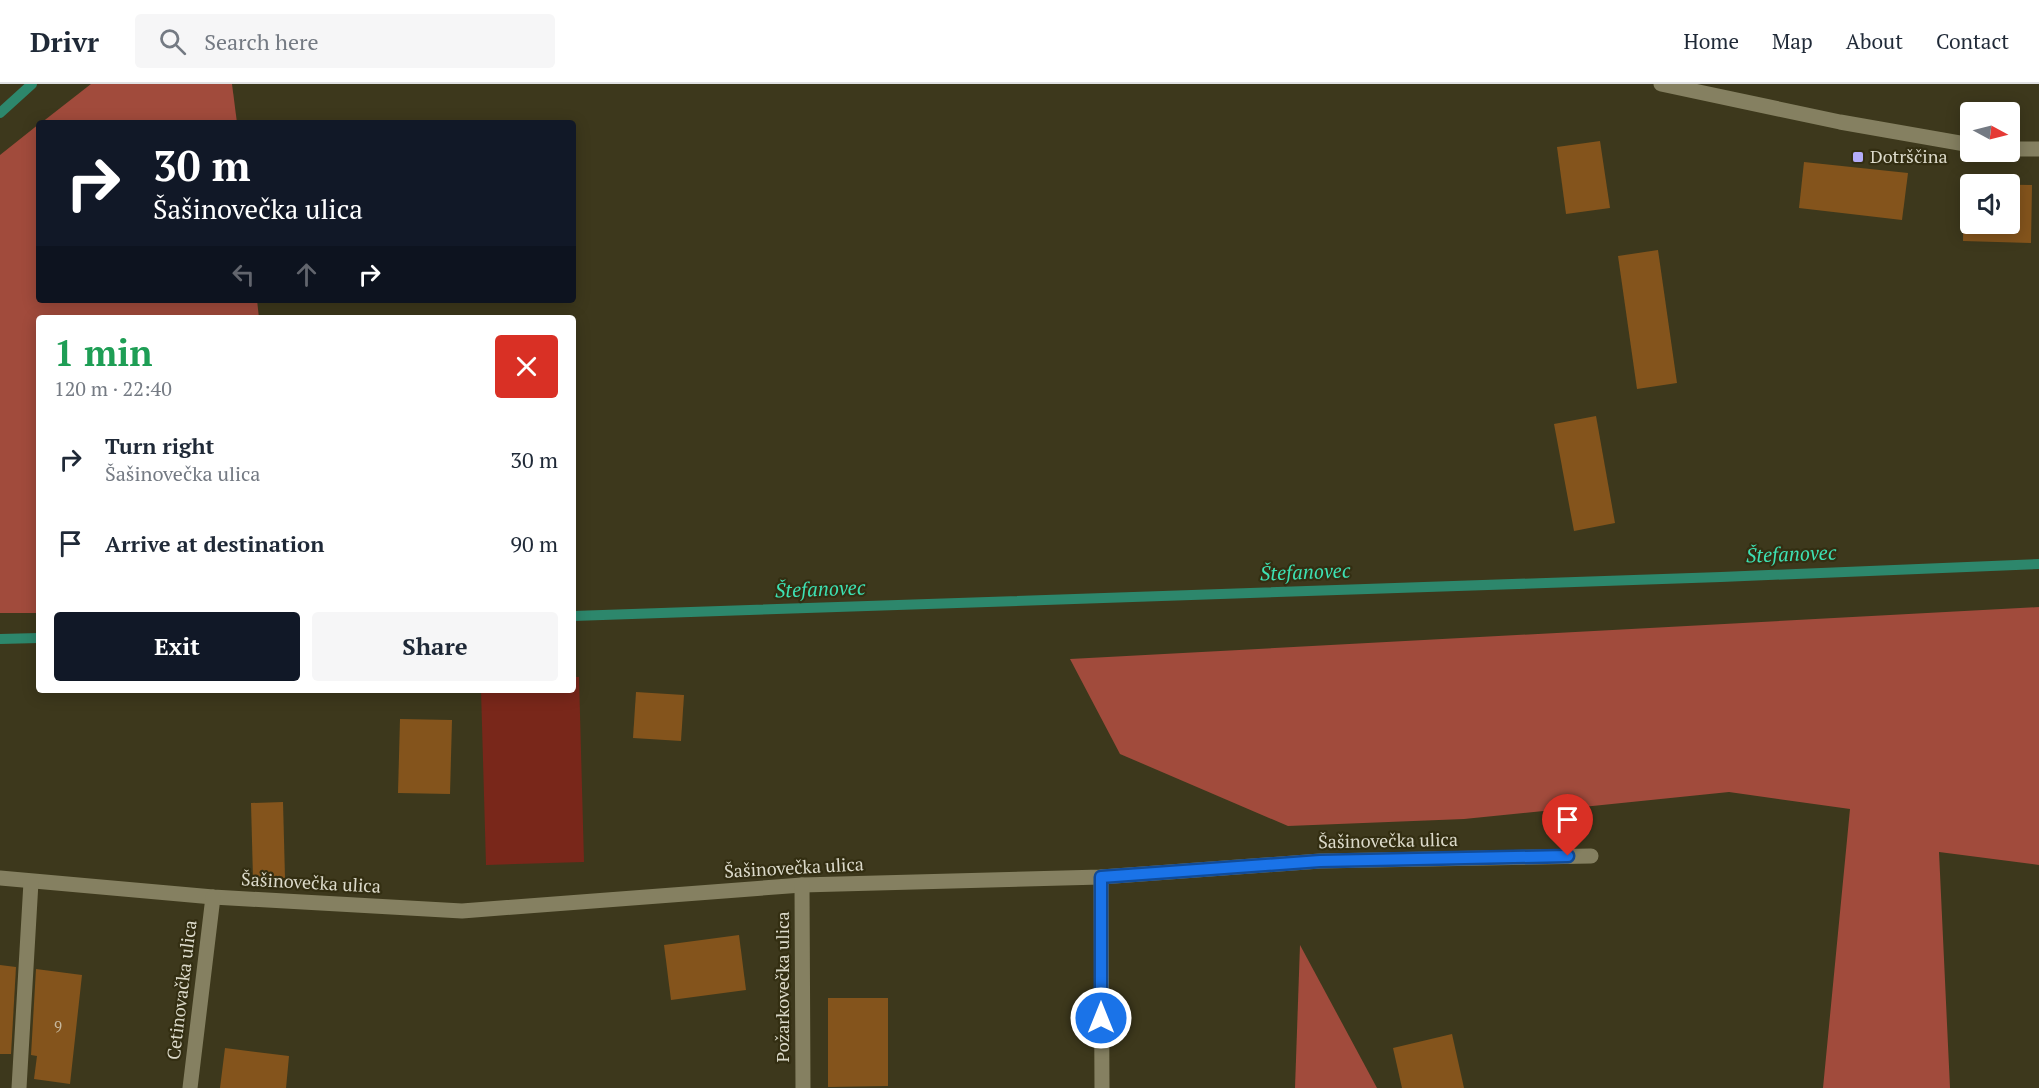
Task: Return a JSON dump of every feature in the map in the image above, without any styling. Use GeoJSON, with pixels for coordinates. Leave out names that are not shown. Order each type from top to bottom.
{"type":"FeatureCollection","features":[{"type":"Feature","properties":{"kind":"street"},"geometry":{"type":"LineString","coordinates":[[1660,84],[1840,122],[1960,143]]}},
{"type":"Feature","properties":{"kind":"street"},"geometry":{"type":"LineString","coordinates":[[2020,149],[2039,149]]}},
{"type":"Feature","properties":{"kind":"street","name":"Šašinovečka ulica"},"geometry":{"type":"LineString","coordinates":[[0,878],[213,897],[462,911],[802,885],[1101,877],[1320,861],[1591,856]]}},
{"type":"Feature","properties":{"kind":"street"},"geometry":{"type":"LineString","coordinates":[[1101,877],[1102,1088]]}},
{"type":"Feature","properties":{"kind":"street"},"geometry":{"type":"LineString","coordinates":[[19,1088],[31,882]]}},
{"type":"Feature","properties":{"kind":"street","name":"Požarkovečka ulica"},"geometry":{"type":"LineString","coordinates":[[802,885],[803,1088]]}},
{"type":"Feature","properties":{"kind":"street","name":"Cetinovačka ulica"},"geometry":{"type":"LineString","coordinates":[[190,1088],[213,897]]}},
{"type":"Feature","properties":{"kind":"shaded area"},"geometry":{"type":"Polygon","coordinates":[[[91,84],[232,84],[237,120],[45,120],[91,84]]]}},
{"type":"Feature","properties":{"kind":"shaded area"},"geometry":{"type":"Polygon","coordinates":[[[36,126],[36,303],[257,303],[259,315],[36,315],[36,613],[0,613],[0,155],[36,126]]]}},
{"type":"Feature","properties":{"kind":"shaded area"},"geometry":{"type":"Polygon","coordinates":[[[2039,607],[2039,865],[1939,852],[1950,1088],[1823,1088],[1850,809],[1729,792],[1464,819],[1288,826],[1120,754],[1070,659],[2039,607]]]}},
{"type":"Feature","properties":{"kind":"shaded area"},"geometry":{"type":"Polygon","coordinates":[[[576,677],[579,677],[584,862],[486,865],[481,693],[576,693],[576,677]]]}},
{"type":"Feature","properties":{"kind":"shaded area"},"geometry":{"type":"Polygon","coordinates":[[[1300,945],[1377,1088],[1295,1088],[1300,945]]]}},
{"type":"Feature","properties":{"kind":"building"},"geometry":{"type":"Polygon","coordinates":[[[1600,141],[1610,208],[1566,214],[1557,147],[1600,141]]]}},
{"type":"Feature","properties":{"kind":"building"},"geometry":{"type":"Polygon","coordinates":[[[1804,162],[1908,173],[1902,220],[1799,208],[1804,162]]]}},
{"type":"Feature","properties":{"kind":"building"},"geometry":{"type":"Polygon","coordinates":[[[2020,185],[2032,185],[2031,243],[1963,241],[1963,234],[2020,234],[2020,185]]]}},
{"type":"Feature","properties":{"kind":"building"},"geometry":{"type":"Polygon","coordinates":[[[1658,250],[1677,383],[1637,389],[1618,256],[1658,250]]]}},
{"type":"Feature","properties":{"kind":"building"},"geometry":{"type":"Polygon","coordinates":[[[1596,416],[1615,523],[1574,531],[1554,424],[1596,416]]]}},
{"type":"Feature","properties":{"kind":"building"},"geometry":{"type":"Polygon","coordinates":[[[636,692],[684,695],[681,741],[633,738],[636,692]]]}},
{"type":"Feature","properties":{"kind":"building"},"geometry":{"type":"Polygon","coordinates":[[[400,719],[452,720],[450,794],[398,793],[400,719]]]}},
{"type":"Feature","properties":{"kind":"building"},"geometry":{"type":"Polygon","coordinates":[[[283,802],[285,878],[253,879],[251,803],[283,802]]]}},
{"type":"Feature","properties":{"kind":"building"},"geometry":{"type":"Polygon","coordinates":[[[739,935],[746,990],[671,1000],[664,945],[739,935]]]}},
{"type":"Feature","properties":{"kind":"building"},"geometry":{"type":"Polygon","coordinates":[[[0,965],[16,967],[11,1054],[0,1054],[0,965]]]}},
{"type":"Feature","properties":{"kind":"building"},"geometry":{"type":"Polygon","coordinates":[[[36,969],[82,975],[70,1084],[34,1079],[37,1056],[31,1055],[36,969]]]}},
{"type":"Feature","properties":{"kind":"building"},"geometry":{"type":"Polygon","coordinates":[[[828,998],[888,998],[888,1086],[828,1087],[828,998]]]}},
{"type":"Feature","properties":{"kind":"building"},"geometry":{"type":"Polygon","coordinates":[[[1452,1034],[1464,1088],[1402,1088],[1393,1048],[1452,1034]]]}},
{"type":"Feature","properties":{"kind":"building"},"geometry":{"type":"Polygon","coordinates":[[[225,1048],[289,1056],[286,1088],[220,1088],[225,1048]]]}},
{"type":"Feature","properties":{"kind":"waterway"},"geometry":{"type":"LineString","coordinates":[[0,113],[32,84]]}},
{"type":"Feature","properties":{"kind":"waterway","name":"Štefanovec"},"geometry":{"type":"LineString","coordinates":[[576,616],[2039,564]]}},
{"type":"Feature","properties":{"kind":"waterway","name":"Štefanovec"},"geometry":{"type":"LineString","coordinates":[[0,639],[36,638]]}},
{"type":"Feature","properties":{"kind":"place","name":"Dotrščina"},"geometry":{"type":"Point","coordinates":[1858,157]}},
{"type":"Feature","properties":{"kind":"route"},"geometry":{"type":"LineString","coordinates":[[1101,1018],[1101,877],[1320,861],[1568,856]]}}]}
